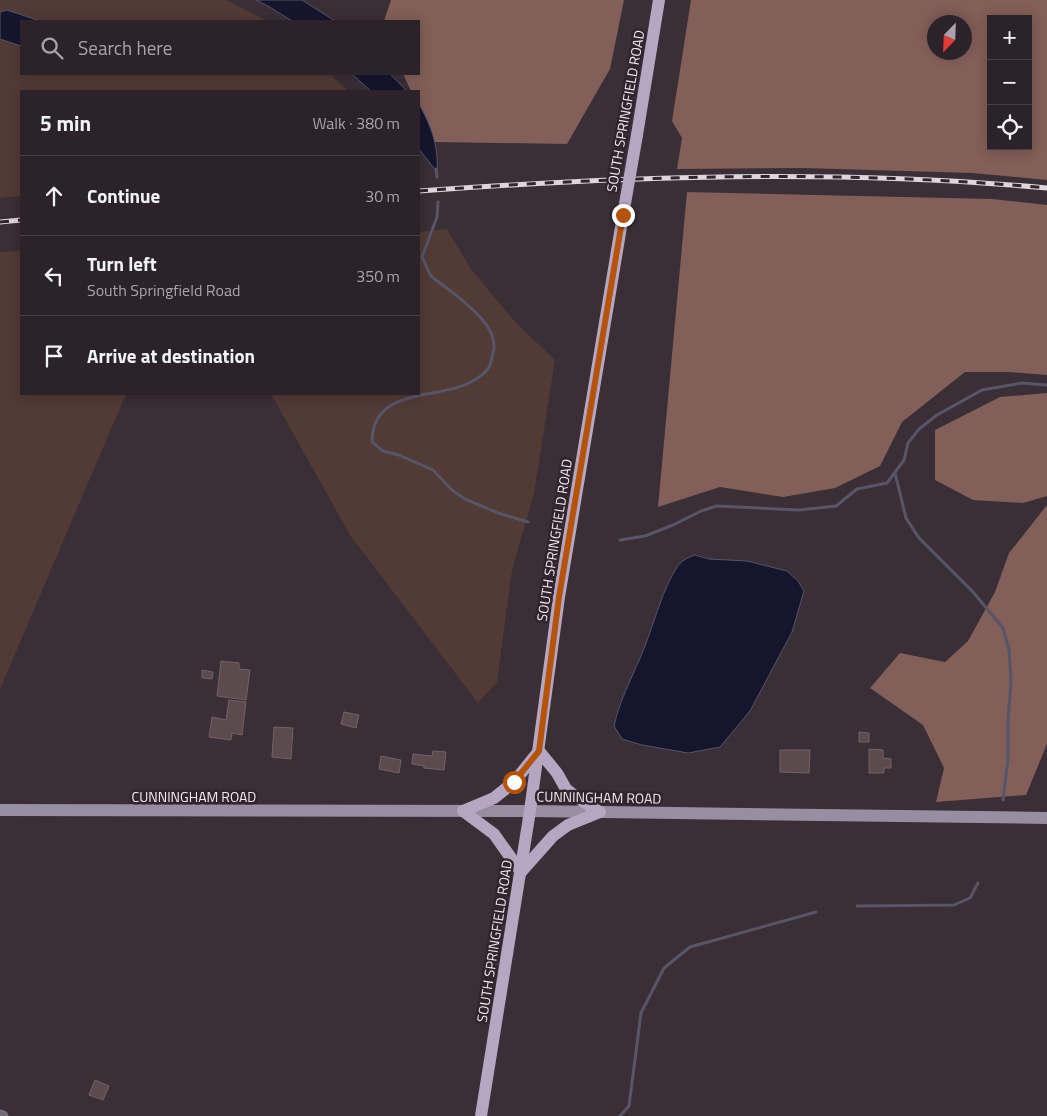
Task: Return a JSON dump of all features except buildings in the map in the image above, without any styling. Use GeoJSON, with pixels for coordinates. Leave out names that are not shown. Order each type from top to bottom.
{"type":"FeatureCollection","features":[{"type":"Feature","properties":{"kind":"main road","name":"SOUTH SPRINGFIELD ROAD"},"geometry":{"type":"LineString","coordinates":[[481,1116],[521,872],[559,597],[659,0]]}},
{"type":"Feature","properties":{"kind":"main road"},"geometry":{"type":"LineString","coordinates":[[463,811],[494,798],[514,782],[539,751],[557,772],[566,789],[600,812]]}},
{"type":"Feature","properties":{"kind":"main road","name":"CUNNINGHAM ROAD"},"geometry":{"type":"LineString","coordinates":[[0,810],[530,811],[1047,818]]}},
{"type":"Feature","properties":{"kind":"main road"},"geometry":{"type":"LineString","coordinates":[[463,811],[494,834],[521,872],[553,836],[568,825],[600,812]]}},
{"type":"Feature","properties":{"kind":"shaded area"},"geometry":{"type":"Polygon","coordinates":[[[0,0],[226,0],[265,20],[20,20],[20,75],[331,75],[347,90],[20,90],[20,196],[0,198],[0,0]]]}},
{"type":"Feature","properties":{"kind":"shaded area"},"geometry":{"type":"Polygon","coordinates":[[[256,0],[302,0],[333,20],[290,20],[256,0]]]}},
{"type":"Feature","properties":{"kind":"shaded area"},"geometry":{"type":"Polygon","coordinates":[[[391,0],[624,0],[610,69],[567,144],[435,142],[420,109],[420,90],[411,90],[403,75],[420,75],[420,20],[384,20],[391,0]]]}},
{"type":"Feature","properties":{"kind":"shaded area"},"geometry":{"type":"Polygon","coordinates":[[[691,0],[1047,0],[1047,180],[972,173],[803,168],[677,169],[682,138],[672,121],[691,0]]]}},
{"type":"Feature","properties":{"kind":"shaded area"},"geometry":{"type":"Polygon","coordinates":[[[7,10],[37,20],[20,20],[20,46],[0,39],[0,12],[7,10]]]}},
{"type":"Feature","properties":{"kind":"shaded area"},"geometry":{"type":"Polygon","coordinates":[[[353,75],[391,75],[406,90],[370,90],[353,75]]]}},
{"type":"Feature","properties":{"kind":"shaded area"},"geometry":{"type":"Polygon","coordinates":[[[420,106],[433,136],[437,154],[437,172],[420,150],[420,106]]]}},
{"type":"Feature","properties":{"kind":"shaded area"},"geometry":{"type":"Polygon","coordinates":[[[687,192],[992,199],[1047,205],[1047,375],[1010,372],[965,372],[902,422],[880,466],[835,488],[783,497],[720,487],[658,507],[687,192]]]}},
{"type":"Feature","properties":{"kind":"shaded area"},"geometry":{"type":"Polygon","coordinates":[[[447,229],[471,269],[517,324],[555,360],[534,493],[512,570],[497,682],[478,703],[350,535],[272,395],[420,395],[420,232],[447,229]]]}},
{"type":"Feature","properties":{"kind":"shaded area"},"geometry":{"type":"Polygon","coordinates":[[[20,251],[20,395],[126,395],[0,689],[0,252],[20,251]]]}},
{"type":"Feature","properties":{"kind":"shaded area"},"geometry":{"type":"Polygon","coordinates":[[[1047,393],[1047,496],[1023,503],[973,500],[935,480],[935,430],[1000,397],[1047,393]]]}},
{"type":"Feature","properties":{"kind":"shaded area"},"geometry":{"type":"Polygon","coordinates":[[[1047,505],[1047,744],[1026,795],[936,802],[944,768],[923,725],[870,688],[900,653],[945,662],[968,641],[995,592],[1009,553],[1047,505]]]}},
{"type":"Feature","properties":{"kind":"shaded area"},"geometry":{"type":"Polygon","coordinates":[[[695,555],[709,559],[747,561],[787,571],[798,581],[804,591],[792,632],[750,711],[720,747],[688,753],[642,745],[622,739],[614,726],[620,705],[645,646],[667,586],[679,565],[695,555]]]}},
{"type":"Feature","properties":{"kind":"waterway"},"geometry":{"type":"LineString","coordinates":[[436,169],[437,177]]}},
{"type":"Feature","properties":{"kind":"waterway"},"geometry":{"type":"LineString","coordinates":[[438,202],[437,217],[422,257],[433,278],[470,306],[486,324],[494,343],[491,362],[487,370],[473,381],[456,388],[400,401],[386,409],[376,422],[372,442],[383,451],[399,455],[433,470],[452,490],[465,499],[498,513],[528,522]]}},
{"type":"Feature","properties":{"kind":"waterway"},"geometry":{"type":"LineString","coordinates":[[620,540],[645,536],[701,511],[717,506],[799,510],[836,506],[857,489],[887,483],[904,460],[908,443],[919,429],[937,415],[982,390],[1022,383],[1047,385]]}},
{"type":"Feature","properties":{"kind":"waterway"},"geometry":{"type":"LineString","coordinates":[[895,473],[906,518],[919,538],[973,592],[1003,628],[1009,650],[1011,681],[1008,759],[1003,800]]}},
{"type":"Feature","properties":{"kind":"waterway"},"geometry":{"type":"LineString","coordinates":[[857,906],[954,905],[970,898],[978,883]]}},
{"type":"Feature","properties":{"kind":"waterway"},"geometry":{"type":"LineString","coordinates":[[620,1116],[629,1106],[641,1013],[664,968],[690,947],[816,912]]}},
{"type":"Feature","properties":{"kind":"railway"},"geometry":{"type":"LineString","coordinates":[[420,191],[654,178],[733,177],[890,178],[1047,188]]}},
{"type":"Feature","properties":{"kind":"railway"},"geometry":{"type":"LineString","coordinates":[[0,222],[20,220]]}},
{"type":"Feature","properties":{"kind":"route"},"geometry":{"type":"LineString","coordinates":[[514,782],[539,751],[559,597],[623,215]]}}]}
